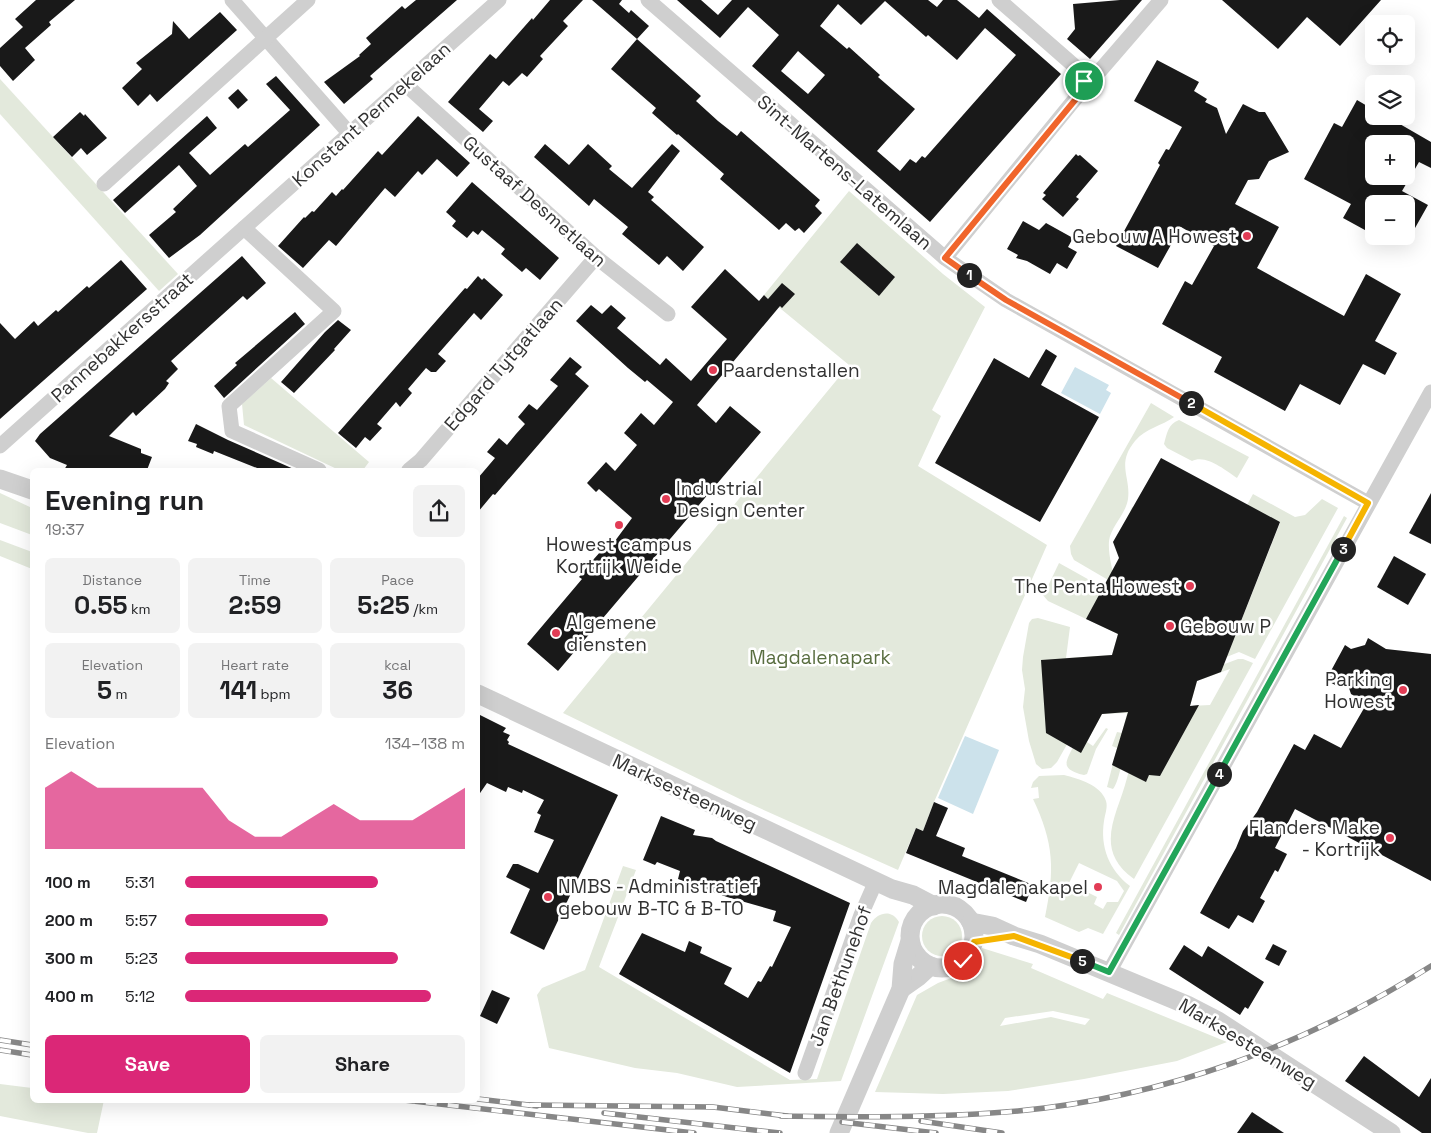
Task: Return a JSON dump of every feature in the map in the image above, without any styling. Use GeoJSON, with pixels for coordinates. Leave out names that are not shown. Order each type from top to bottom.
{"type":"FeatureCollection","features":[{"type":"Feature","properties":{"kind":"street"},"geometry":{"type":"LineString","coordinates":[[232,0],[350,134]]}},
{"type":"Feature","properties":{"kind":"street"},"geometry":{"type":"LineString","coordinates":[[104,184],[308,0]]}},
{"type":"Feature","properties":{"kind":"street","name":"Konstant Permekelaan"},"geometry":{"type":"LineString","coordinates":[[244,228],[499,0]]}},
{"type":"Feature","properties":{"kind":"street","name":"Sint-Martens-Latemlaan"},"geometry":{"type":"LineString","coordinates":[[648,0],[945,258],[1006,300],[1368,503]]}},
{"type":"Feature","properties":{"kind":"street"},"geometry":{"type":"LineString","coordinates":[[945,258],[1080,94],[1084,81],[1079,70],[999,0]]}},
{"type":"Feature","properties":{"kind":"street"},"geometry":{"type":"LineString","coordinates":[[1084,81],[1098,73],[1161,0]]}},
{"type":"Feature","properties":{"kind":"street","name":"Gustaaf Desmetlaan"},"geometry":{"type":"LineString","coordinates":[[405,84],[596,257],[668,314]]}},
{"type":"Feature","properties":{"kind":"street"},"geometry":{"type":"LineString","coordinates":[[244,228],[334,311],[230,406],[232,431],[315,468]]}},
{"type":"Feature","properties":{"kind":"street","name":"Pannebakkersstraat"},"geometry":{"type":"LineString","coordinates":[[0,446],[244,228]]}},
{"type":"Feature","properties":{"kind":"street","name":"Edgard Tytgatlaan"},"geometry":{"type":"LineString","coordinates":[[411,468],[421,460],[596,257]]}},
{"type":"Feature","properties":{"kind":"street"},"geometry":{"type":"LineString","coordinates":[[1109,972],[1431,392]]}},
{"type":"Feature","properties":{"kind":"street"},"geometry":{"type":"LineString","coordinates":[[0,479],[30,489]]}},
{"type":"Feature","properties":{"kind":"street","name":"Marksesteenweg"},"geometry":{"type":"LineString","coordinates":[[480,695],[884,885],[913,895],[934,906]]}},
{"type":"Feature","properties":{"kind":"street","name":"Marksesteenweg"},"geometry":{"type":"LineString","coordinates":[[884,885],[914,920]]}},
{"type":"Feature","properties":{"kind":"street","name":"Jan Bethunehof"},"geometry":{"type":"LineString","coordinates":[[805,1073],[861,915],[884,885]]}},
{"type":"Feature","properties":{"kind":"street"},"geometry":{"type":"LineString","coordinates":[[839,1133],[901,989],[904,964],[914,920],[920,912],[934,906],[948,905],[958,908],[971,922],[974,932],[974,942],[970,953],[963,961],[952,967],[930,966],[920,960],[910,941]]}},
{"type":"Feature","properties":{"kind":"street","name":"Marksesteenweg"},"geometry":{"type":"LineString","coordinates":[[971,922],[992,926],[1014,936],[1040,944],[1187,1005],[1218,1021],[1391,1133]]}},
{"type":"Feature","properties":{"kind":"street","name":"Marksesteenweg"},"geometry":{"type":"LineString","coordinates":[[974,942],[1014,936]]}},
{"type":"Feature","properties":{"kind":"street"},"geometry":{"type":"LineString","coordinates":[[901,989],[930,966]]}},
{"type":"Feature","properties":{"kind":"green space"},"geometry":{"type":"Polygon","coordinates":[[[0,79],[178,274],[159,291],[0,114],[0,79]]]}},
{"type":"Feature","properties":{"kind":"green space","name":"Magdalenapark"},"geometry":{"type":"Polygon","coordinates":[[[849,191],[943,274],[985,307],[932,410],[941,416],[918,466],[1047,545],[923,831],[916,828],[898,870],[746,802],[563,713],[849,365],[764,295],[849,191]]]}},
{"type":"Feature","properties":{"kind":"green space"},"geometry":{"type":"Polygon","coordinates":[[[271,378],[369,462],[364,468],[335,468],[244,425],[242,404],[271,378]]]}},
{"type":"Feature","properties":{"kind":"green space"},"geometry":{"type":"Polygon","coordinates":[[[1151,403],[1174,417],[1144,433],[1129,449],[1125,464],[1128,491],[1127,504],[1109,541],[1113,574],[1131,631],[1057,762],[1051,768],[1042,769],[1036,764],[1029,741],[1023,707],[1025,689],[1022,670],[1029,623],[1032,619],[1038,618],[1070,627],[1066,658],[1112,655],[1118,634],[1048,601],[1042,594],[1059,563],[1111,592],[1115,584],[1074,560],[1070,546],[1151,403]]]}},
{"type":"Feature","properties":{"kind":"green space"},"geometry":{"type":"Polygon","coordinates":[[[1179,420],[1249,457],[1237,478],[1209,461],[1197,459],[1192,461],[1167,448],[1164,444],[1168,429],[1179,420]]]}},
{"type":"Feature","properties":{"kind":"green space"},"geometry":{"type":"Polygon","coordinates":[[[0,493],[30,507],[30,534],[0,523],[0,493]]]}},
{"type":"Feature","properties":{"kind":"green space"},"geometry":{"type":"Polygon","coordinates":[[[1253,494],[1295,517],[1305,515],[1322,499],[1338,508],[1255,659],[1239,652],[1219,660],[1118,540],[1132,507],[1141,507],[1236,634],[1280,523],[1247,505],[1253,494]]]}},
{"type":"Feature","properties":{"kind":"green space"},"geometry":{"type":"Polygon","coordinates":[[[1344,516],[1347,518],[1119,935],[1116,933],[1344,516]]]}},
{"type":"Feature","properties":{"kind":"green space"},"geometry":{"type":"Polygon","coordinates":[[[0,540],[30,551],[30,568],[0,556],[0,540]]]}},
{"type":"Feature","properties":{"kind":"green space"},"geometry":{"type":"Polygon","coordinates":[[[1238,659],[1253,663],[1134,879],[1121,868],[1114,856],[1111,831],[1146,707],[1214,668],[1238,659]],[[1230,669],[1197,681],[1190,706],[1210,705],[1230,669]]]}},
{"type":"Feature","properties":{"kind":"green space"},"geometry":{"type":"Polygon","coordinates":[[[1135,661],[1121,766],[1113,789],[1107,787],[1117,748],[1112,746],[1117,732],[1122,733],[1127,713],[1102,714],[1087,742],[1093,746],[1106,728],[1108,729],[1096,749],[1087,774],[1082,775],[1070,769],[1067,766],[1068,759],[1083,731],[1135,661]]]}},
{"type":"Feature","properties":{"kind":"green space"},"geometry":{"type":"Polygon","coordinates":[[[1064,775],[1083,781],[1099,791],[1106,801],[1107,808],[1103,831],[1105,849],[1111,865],[1130,886],[1103,934],[1088,928],[1079,932],[1045,917],[1050,885],[1051,857],[1045,829],[1033,799],[1039,798],[1038,787],[1031,788],[1033,782],[1039,776],[1064,775]],[[1079,863],[1069,883],[1097,897],[1094,904],[1103,909],[1107,902],[1118,902],[1124,891],[1117,881],[1079,863]]]}},
{"type":"Feature","properties":{"kind":"green space"},"geometry":{"type":"Polygon","coordinates":[[[623,866],[636,870],[599,967],[790,1080],[817,1079],[871,923],[881,914],[893,915],[899,922],[841,1081],[737,1087],[677,1073],[635,1068],[549,1048],[537,995],[542,988],[585,970],[623,866]]]}},
{"type":"Feature","properties":{"kind":"green space"},"geometry":{"type":"Polygon","coordinates":[[[946,916],[953,919],[959,925],[962,936],[961,944],[953,953],[946,956],[938,956],[931,953],[923,944],[922,932],[925,925],[934,917],[946,916]]]}},
{"type":"Feature","properties":{"kind":"green space"},"geometry":{"type":"Polygon","coordinates":[[[982,948],[1033,964],[1031,968],[1103,999],[1107,993],[1227,1042],[1177,1061],[1008,1091],[943,1094],[875,1092],[917,995],[938,983],[967,972],[982,948]],[[1053,1011],[1005,1018],[1000,1026],[1051,1017],[1085,1025],[1090,1019],[1053,1011]]]}},
{"type":"Feature","properties":{"kind":"green space"},"geometry":{"type":"Polygon","coordinates":[[[0,1084],[30,1088],[30,1103],[103,1103],[97,1133],[88,1133],[0,1116],[0,1084]]]}},
{"type":"Feature","properties":{"kind":"water"},"geometry":{"type":"Polygon","coordinates":[[[1075,367],[1109,385],[1106,390],[1111,393],[1100,414],[1061,393],[1075,367]]]}},
{"type":"Feature","properties":{"kind":"water"},"geometry":{"type":"Polygon","coordinates":[[[965,736],[999,750],[973,814],[938,798],[965,736]]]}},
{"type":"Feature","properties":{"kind":"building"},"geometry":{"type":"Polygon","coordinates":[[[36,0],[75,0],[49,22],[51,25],[25,48],[35,60],[13,81],[0,66],[0,48],[23,27],[15,19],[36,0]]]}},
{"type":"Feature","properties":{"kind":"building"},"geometry":{"type":"Polygon","coordinates":[[[416,0],[457,0],[370,76],[373,79],[344,104],[324,82],[360,56],[371,44],[366,38],[402,6],[405,9],[416,0]]]}},
{"type":"Feature","properties":{"kind":"building"},"geometry":{"type":"Polygon","coordinates":[[[550,0],[583,0],[563,21],[568,26],[540,56],[543,59],[527,77],[522,73],[509,86],[503,81],[479,109],[493,121],[483,132],[448,102],[490,54],[496,59],[550,0]]]}},
{"type":"Feature","properties":{"kind":"building"},"geometry":{"type":"Polygon","coordinates":[[[592,0],[622,0],[619,4],[629,13],[631,10],[649,26],[637,39],[592,0]]]}},
{"type":"Feature","properties":{"kind":"building"},"geometry":{"type":"Polygon","coordinates":[[[677,0],[701,0],[718,15],[732,0],[928,0],[937,7],[943,0],[957,0],[979,18],[987,9],[1061,74],[930,222],[752,66],[779,35],[748,7],[720,38],[677,0]],[[885,1],[861,25],[838,4],[820,26],[847,49],[849,47],[880,75],[878,77],[915,109],[877,151],[900,171],[910,159],[916,163],[922,156],[925,158],[1016,55],[985,28],[957,60],[928,35],[926,37],[885,1]],[[798,51],[781,71],[808,94],[825,75],[798,51]]]}},
{"type":"Feature","properties":{"kind":"building"},"geometry":{"type":"Polygon","coordinates":[[[1142,0],[1090,59],[1067,39],[1075,29],[1073,4],[1142,0]]]}},
{"type":"Feature","properties":{"kind":"building"},"geometry":{"type":"Polygon","coordinates":[[[1222,0],[1381,0],[1368,15],[1365,15],[1365,18],[1340,46],[1307,17],[1278,49],[1222,0]]]}},
{"type":"Feature","properties":{"kind":"building"},"geometry":{"type":"Polygon","coordinates":[[[220,12],[237,30],[157,102],[150,94],[138,106],[122,88],[142,69],[136,63],[172,34],[173,21],[189,39],[220,12]]]}},
{"type":"Feature","properties":{"kind":"building"},"geometry":{"type":"Polygon","coordinates":[[[637,39],[701,96],[696,101],[718,121],[737,136],[741,131],[820,200],[815,206],[822,213],[804,233],[799,228],[795,231],[786,223],[779,230],[720,179],[724,174],[652,113],[656,108],[611,69],[637,39]]]}},
{"type":"Feature","properties":{"kind":"building","name":"Gebouw A Howest"},"geometry":{"type":"Polygon","coordinates":[[[1157,60],[1199,82],[1194,91],[1207,99],[1205,102],[1217,108],[1226,134],[1243,104],[1259,112],[1265,112],[1289,152],[1269,161],[1259,179],[1248,180],[1235,204],[1279,227],[1257,268],[1344,316],[1366,274],[1401,294],[1375,341],[1397,353],[1385,375],[1363,364],[1340,405],[1300,384],[1285,411],[1214,372],[1222,357],[1162,324],[1185,281],[1192,285],[1214,246],[1181,227],[1158,268],[1116,246],[1160,165],[1158,163],[1166,149],[1169,150],[1182,127],[1134,101],[1157,60]]]}},
{"type":"Feature","properties":{"kind":"building"},"geometry":{"type":"Polygon","coordinates":[[[276,76],[320,125],[200,235],[169,258],[149,235],[176,212],[173,209],[197,186],[179,165],[125,213],[113,200],[207,116],[217,128],[189,153],[210,175],[245,144],[248,147],[290,110],[266,84],[276,76]]]}},
{"type":"Feature","properties":{"kind":"building"},"geometry":{"type":"Polygon","coordinates":[[[238,89],[248,100],[238,109],[228,98],[238,89]]]}},
{"type":"Feature","properties":{"kind":"building"},"geometry":{"type":"Polygon","coordinates":[[[1357,100],[1365,105],[1365,125],[1402,125],[1431,142],[1431,168],[1419,162],[1415,169],[1415,135],[1365,135],[1365,185],[1406,185],[1402,191],[1409,195],[1365,195],[1365,230],[1343,218],[1351,204],[1304,179],[1334,123],[1342,127],[1357,100]]]}},
{"type":"Feature","properties":{"kind":"building"},"geometry":{"type":"Polygon","coordinates":[[[80,112],[84,116],[85,114],[107,138],[87,155],[81,148],[72,157],[53,137],[80,112]]]}},
{"type":"Feature","properties":{"kind":"building"},"geometry":{"type":"Polygon","coordinates":[[[418,116],[470,163],[457,177],[437,159],[422,175],[418,171],[395,197],[385,188],[336,246],[329,240],[303,268],[278,246],[304,217],[312,211],[314,212],[332,192],[336,196],[343,190],[378,151],[382,155],[418,116]]]}},
{"type":"Feature","properties":{"kind":"building"},"geometry":{"type":"Polygon","coordinates":[[[545,144],[569,165],[588,144],[612,166],[609,169],[632,188],[672,144],[680,151],[648,192],[654,197],[651,200],[704,247],[683,271],[667,256],[659,265],[622,234],[628,227],[594,199],[589,206],[534,157],[545,144]]]}},
{"type":"Feature","properties":{"kind":"building"},"geometry":{"type":"Polygon","coordinates":[[[1076,154],[1080,155],[1098,171],[1076,197],[1079,199],[1063,217],[1042,199],[1046,195],[1043,193],[1076,154]]]}},
{"type":"Feature","properties":{"kind":"building"},"geometry":{"type":"Polygon","coordinates":[[[472,182],[559,258],[540,280],[526,268],[522,272],[501,254],[505,249],[482,230],[478,235],[473,231],[467,238],[452,226],[456,221],[446,212],[472,182]]]}},
{"type":"Feature","properties":{"kind":"building"},"geometry":{"type":"Polygon","coordinates":[[[1415,198],[1428,205],[1415,228],[1415,198]]]}},
{"type":"Feature","properties":{"kind":"building"},"geometry":{"type":"Polygon","coordinates":[[[1023,221],[1039,230],[1046,223],[1073,238],[1068,247],[1077,252],[1067,269],[1057,263],[1050,274],[1027,261],[1016,258],[1018,255],[1007,249],[1023,221]]]}},
{"type":"Feature","properties":{"kind":"building"},"geometry":{"type":"Polygon","coordinates":[[[857,243],[895,277],[879,296],[840,262],[857,243]]]}},
{"type":"Feature","properties":{"kind":"building"},"geometry":{"type":"Polygon","coordinates":[[[242,256],[266,283],[247,300],[243,296],[171,361],[178,369],[166,381],[169,383],[165,389],[136,416],[133,412],[109,436],[141,449],[141,453],[152,457],[148,468],[65,468],[67,465],[50,458],[35,441],[40,434],[242,256]]]}},
{"type":"Feature","properties":{"kind":"building"},"geometry":{"type":"Polygon","coordinates":[[[121,260],[147,289],[0,419],[0,323],[15,339],[34,321],[38,326],[56,310],[58,312],[87,286],[89,288],[121,260]]]}},
{"type":"Feature","properties":{"kind":"building"},"geometry":{"type":"Polygon","coordinates":[[[725,269],[759,301],[764,295],[768,299],[782,283],[795,294],[782,308],[780,306],[697,405],[716,423],[730,406],[761,432],[558,671],[527,644],[582,579],[579,577],[593,560],[609,542],[612,545],[632,518],[599,489],[596,492],[587,483],[606,462],[615,471],[637,445],[624,433],[641,413],[654,425],[673,402],[647,380],[645,382],[628,368],[576,321],[591,305],[602,314],[611,305],[626,318],[617,328],[660,365],[666,358],[691,381],[727,339],[691,307],[725,269]]]}},
{"type":"Feature","properties":{"kind":"building"},"geometry":{"type":"Polygon","coordinates":[[[478,276],[482,280],[484,278],[503,295],[481,320],[474,313],[438,354],[446,361],[436,372],[431,372],[426,368],[408,389],[412,393],[400,407],[396,402],[377,424],[382,428],[370,441],[365,437],[356,448],[338,433],[465,288],[467,289],[478,276]]]}},
{"type":"Feature","properties":{"kind":"building"},"geometry":{"type":"Polygon","coordinates":[[[295,312],[305,324],[224,398],[214,386],[237,365],[235,363],[295,312]]]}},
{"type":"Feature","properties":{"kind":"building"},"geometry":{"type":"Polygon","coordinates":[[[338,320],[351,330],[335,350],[294,393],[281,382],[338,320]]]}},
{"type":"Feature","properties":{"kind":"building"},"geometry":{"type":"Polygon","coordinates":[[[1046,349],[1057,356],[1041,385],[1099,417],[1040,522],[935,463],[994,358],[1029,378],[1046,349]]]}},
{"type":"Feature","properties":{"kind":"building"},"geometry":{"type":"Polygon","coordinates":[[[570,357],[582,367],[575,374],[589,386],[495,495],[493,494],[480,510],[480,476],[495,458],[487,452],[499,438],[507,445],[525,424],[518,417],[529,404],[537,410],[558,386],[550,380],[570,357]]]}},
{"type":"Feature","properties":{"kind":"building"},"geometry":{"type":"Polygon","coordinates":[[[196,424],[291,468],[257,468],[214,451],[213,454],[196,447],[197,444],[188,441],[196,424]]]}},
{"type":"Feature","properties":{"kind":"building","name":"Gebouw P"},"geometry":{"type":"Polygon","coordinates":[[[1161,458],[1280,522],[1221,672],[1197,681],[1190,706],[1199,705],[1160,776],[1149,775],[1146,782],[1112,765],[1128,712],[1102,714],[1081,753],[1046,733],[1041,660],[1112,655],[1118,634],[1086,619],[1119,558],[1113,542],[1161,458]]]}},
{"type":"Feature","properties":{"kind":"building"},"geometry":{"type":"Polygon","coordinates":[[[1431,493],[1431,544],[1409,533],[1431,493]]]}},
{"type":"Feature","properties":{"kind":"building"},"geometry":{"type":"Polygon","coordinates":[[[1394,556],[1426,574],[1408,605],[1377,587],[1394,556]]]}},
{"type":"Feature","properties":{"kind":"building"},"geometry":{"type":"Polygon","coordinates":[[[1368,638],[1386,649],[1431,654],[1431,881],[1295,809],[1275,848],[1287,854],[1278,872],[1275,870],[1260,898],[1265,901],[1253,923],[1238,915],[1229,929],[1200,913],[1236,848],[1243,831],[1257,812],[1294,744],[1305,750],[1314,734],[1341,748],[1367,703],[1351,694],[1347,682],[1337,686],[1326,680],[1345,645],[1351,649],[1365,645],[1368,638]]]}},
{"type":"Feature","properties":{"kind":"building"},"geometry":{"type":"Polygon","coordinates":[[[480,715],[506,728],[503,732],[510,735],[507,740],[508,744],[618,795],[544,950],[510,933],[530,889],[506,877],[513,864],[518,864],[538,873],[554,840],[534,832],[541,815],[537,813],[544,800],[523,790],[522,793],[508,787],[506,792],[487,783],[480,793],[480,715]]]}},
{"type":"Feature","properties":{"kind":"building"},"geometry":{"type":"Polygon","coordinates":[[[934,802],[948,808],[936,836],[965,848],[962,856],[1033,885],[1026,902],[906,853],[916,828],[923,831],[934,802]]]}},
{"type":"Feature","properties":{"kind":"building"},"geometry":{"type":"Polygon","coordinates":[[[661,816],[695,830],[693,835],[712,838],[850,903],[790,1073],[619,974],[642,933],[685,952],[689,941],[702,947],[700,953],[732,968],[724,984],[748,998],[758,981],[761,982],[770,966],[772,967],[791,927],[773,921],[776,911],[727,897],[678,879],[680,871],[657,862],[655,865],[643,860],[661,816]]]}},
{"type":"Feature","properties":{"kind":"building"},"geometry":{"type":"Polygon","coordinates":[[[1273,944],[1287,951],[1279,966],[1265,959],[1273,944]]]}},
{"type":"Feature","properties":{"kind":"building"},"geometry":{"type":"Polygon","coordinates":[[[1184,945],[1202,957],[1208,946],[1264,982],[1248,1009],[1245,1007],[1240,1015],[1169,969],[1184,945]]]}},
{"type":"Feature","properties":{"kind":"building"},"geometry":{"type":"Polygon","coordinates":[[[492,990],[510,998],[497,1024],[480,1016],[492,990]]]}},
{"type":"Feature","properties":{"kind":"building"},"geometry":{"type":"Polygon","coordinates":[[[1364,1056],[1419,1097],[1431,1078],[1431,1133],[1422,1133],[1345,1081],[1364,1056]]]}},
{"type":"Feature","properties":{"kind":"building"},"geometry":{"type":"Polygon","coordinates":[[[1252,1112],[1284,1133],[1237,1133],[1252,1112]]]}},
{"type":"Feature","properties":{"kind":"railway"},"geometry":{"type":"LineString","coordinates":[[781,1116],[959,1115],[1018,1111],[1073,1104],[1127,1094],[1181,1080],[1285,1043],[1335,1020],[1431,966]]}},
{"type":"Feature","properties":{"kind":"railway"},"geometry":{"type":"LineString","coordinates":[[0,1040],[30,1045]]}},
{"type":"Feature","properties":{"kind":"railway"},"geometry":{"type":"LineString","coordinates":[[0,1050],[30,1055]]}},
{"type":"Feature","properties":{"kind":"railway"},"geometry":{"type":"LineString","coordinates":[[480,1099],[537,1106]]}},
{"type":"Feature","properties":{"kind":"railway"},"geometry":{"type":"LineString","coordinates":[[430,1103],[694,1133]]}},
{"type":"Feature","properties":{"kind":"railway"},"geometry":{"type":"LineString","coordinates":[[530,1105],[713,1107],[787,1116]]}},
{"type":"Feature","properties":{"kind":"railway"},"geometry":{"type":"LineString","coordinates":[[604,1113],[780,1133]]}},
{"type":"Feature","properties":{"kind":"railway"},"geometry":{"type":"LineString","coordinates":[[921,1121],[1002,1133]]}},
{"type":"Feature","properties":{"kind":"railway"},"geometry":{"type":"LineString","coordinates":[[842,1122],[936,1133]]}},
{"type":"Feature","properties":{"kind":"place","name":"Gebouw A Howest"},"geometry":{"type":"Point","coordinates":[1247,236]}},
{"type":"Feature","properties":{"kind":"place","name":"Paardenstallen"},"geometry":{"type":"Point","coordinates":[713,370]}},
{"type":"Feature","properties":{"kind":"place","name":"Industrial Design Center"},"geometry":{"type":"Point","coordinates":[666,499]}},
{"type":"Feature","properties":{"kind":"place","name":"Howest campus Kortrijk Weide"},"geometry":{"type":"Point","coordinates":[619,525]}},
{"type":"Feature","properties":{"kind":"place","name":"The Penta Howest"},"geometry":{"type":"Point","coordinates":[1190,586]}},
{"type":"Feature","properties":{"kind":"place","name":"Gebouw P"},"geometry":{"type":"Point","coordinates":[1170,626]}},
{"type":"Feature","properties":{"kind":"place","name":"Algemene diensten"},"geometry":{"type":"Point","coordinates":[556,633]}},
{"type":"Feature","properties":{"kind":"place","name":"Parking Howest"},"geometry":{"type":"Point","coordinates":[1403,690]}},
{"type":"Feature","properties":{"kind":"place","name":"Flanders Make - Kortrijk"},"geometry":{"type":"Point","coordinates":[1390,838]}},
{"type":"Feature","properties":{"kind":"place","name":"Magdalenakapel"},"geometry":{"type":"Point","coordinates":[1098,887]}},
{"type":"Feature","properties":{"kind":"place","name":"NMBS - Administratief gebouw B-TC & B-TO"},"geometry":{"type":"Point","coordinates":[548,897]}},
{"type":"Feature","properties":{"kind":"route"},"geometry":{"type":"LineString","coordinates":[[963,961],[970,953],[974,942],[1014,936],[1040,944],[1109,972],[1368,503],[1006,300],[945,258],[1080,94],[1084,81]]}}]}
